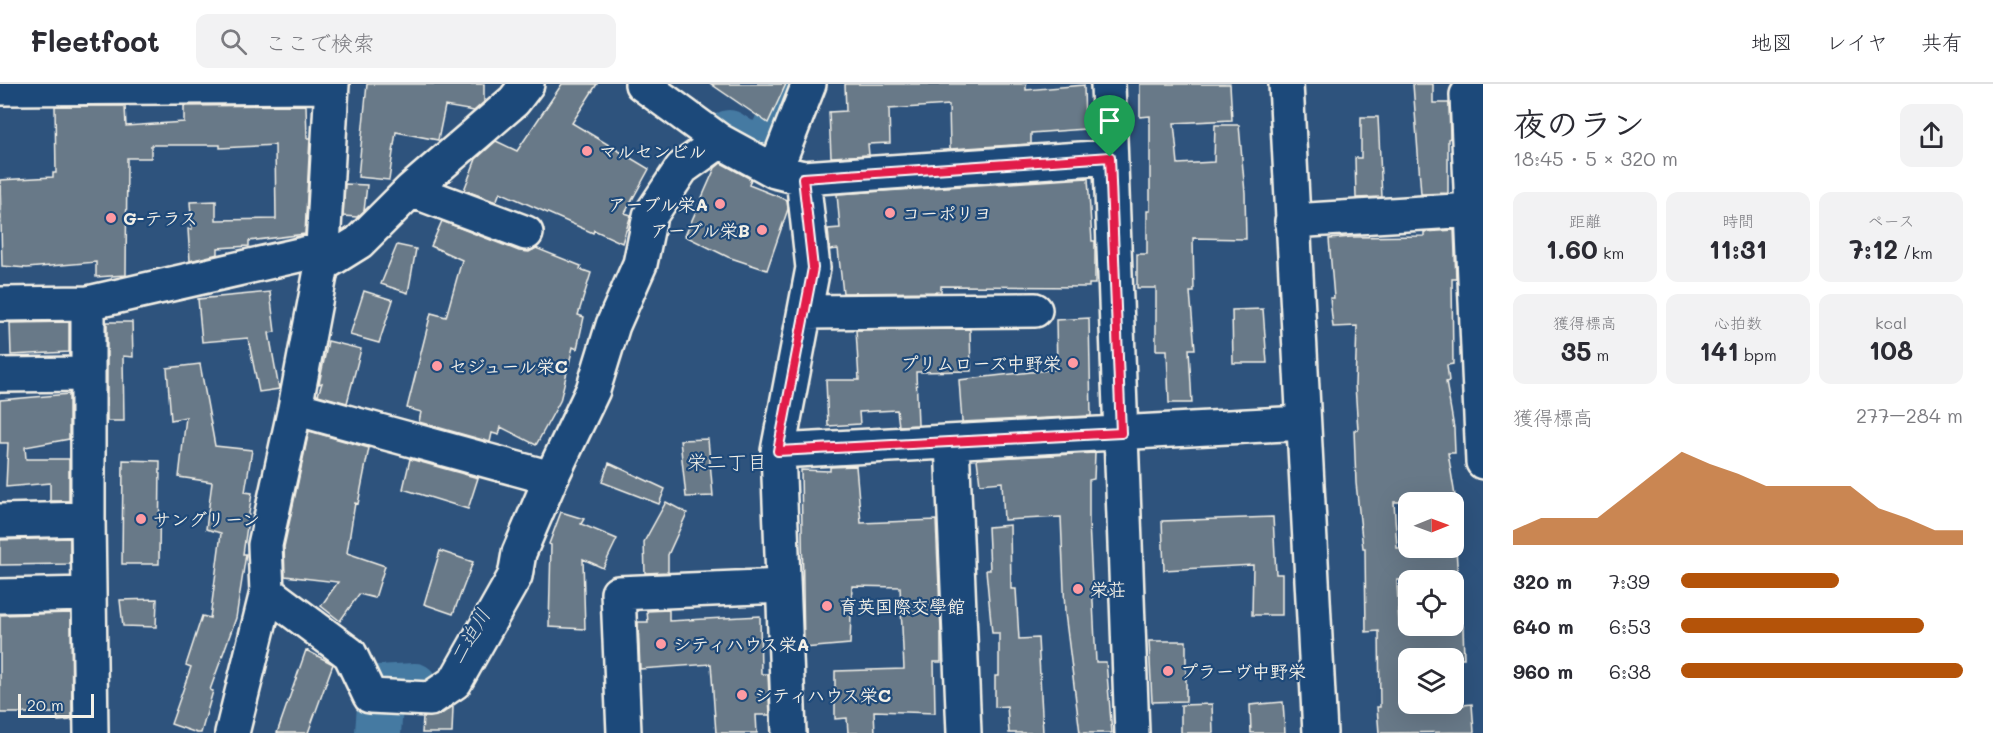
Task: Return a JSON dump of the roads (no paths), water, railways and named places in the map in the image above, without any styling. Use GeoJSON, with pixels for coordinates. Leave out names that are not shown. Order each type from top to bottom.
{"type":"FeatureCollection","features":[{"type":"Feature","properties":{"kind":"street"},"geometry":{"type":"LineString","coordinates":[[0,304],[88,303],[322,257],[359,242],[411,190],[514,101],[527,84]]}},
{"type":"Feature","properties":{"kind":"street"},"geometry":{"type":"LineString","coordinates":[[642,84],[720,141],[789,174],[1110,157]]}},
{"type":"Feature","properties":{"kind":"street"},"geometry":{"type":"LineString","coordinates":[[789,733],[778,451],[813,268],[789,174],[809,84]]}},
{"type":"Feature","properties":{"kind":"street"},"geometry":{"type":"LineString","coordinates":[[1108,84],[1132,733]]}},
{"type":"Feature","properties":{"kind":"street"},"geometry":{"type":"LineString","coordinates":[[1286,84],[1320,733]]}},
{"type":"Feature","properties":{"kind":"street"},"geometry":{"type":"LineString","coordinates":[[0,88],[332,85],[322,257],[295,408],[266,545],[267,592],[231,733]]}},
{"type":"Feature","properties":{"kind":"street"},"geometry":{"type":"LineString","coordinates":[[1483,94],[1467,95],[1483,462]]}},
{"type":"Feature","properties":{"kind":"street"},"geometry":{"type":"LineString","coordinates":[[267,592],[350,654],[381,697],[430,699],[455,682],[515,576],[519,553],[551,478],[593,390],[613,325],[640,264],[650,216],[682,168],[720,141]]}},
{"type":"Feature","properties":{"kind":"street"},"geometry":{"type":"LineString","coordinates":[[411,190],[526,233]]}},
{"type":"Feature","properties":{"kind":"street"},"geometry":{"type":"LineString","coordinates":[[1292,221],[1472,210]]}},
{"type":"Feature","properties":{"kind":"street"},"geometry":{"type":"LineString","coordinates":[[88,303],[91,733]]}},
{"type":"Feature","properties":{"kind":"street"},"geometry":{"type":"LineString","coordinates":[[805,312],[1035,310]]}},
{"type":"Feature","properties":{"kind":"street"},"geometry":{"type":"LineString","coordinates":[[0,375],[87,375]]}},
{"type":"Feature","properties":{"kind":"street"},"geometry":{"type":"LineString","coordinates":[[295,408],[551,478]]}},
{"type":"Feature","properties":{"kind":"street"},"geometry":{"type":"LineString","coordinates":[[778,451],[1303,423]]}},
{"type":"Feature","properties":{"kind":"street"},"geometry":{"type":"LineString","coordinates":[[952,442],[964,733]]}},
{"type":"Feature","properties":{"kind":"street"},"geometry":{"type":"LineString","coordinates":[[0,521],[88,519]]}},
{"type":"Feature","properties":{"kind":"street"},"geometry":{"type":"LineString","coordinates":[[624,733],[618,593],[783,586]]}},
{"type":"Feature","properties":{"kind":"street"},"geometry":{"type":"LineString","coordinates":[[0,596],[89,594]]}},
{"type":"Feature","properties":{"kind":"waterway","name":"二迫川"},"geometry":{"type":"LineString","coordinates":[[729,133],[741,141],[758,146],[771,139],[794,84]]}},
{"type":"Feature","properties":{"kind":"waterway","name":"二迫川"},"geometry":{"type":"LineString","coordinates":[[378,733],[380,706],[378,688],[415,686]]}},
{"type":"Feature","properties":{"kind":"place","name":"マルセンビル"},"geometry":{"type":"Point","coordinates":[587,151]}},
{"type":"Feature","properties":{"kind":"place","name":"アーブル栄A"},"geometry":{"type":"Point","coordinates":[720,204]}},
{"type":"Feature","properties":{"kind":"place","name":"コーポリヨ"},"geometry":{"type":"Point","coordinates":[890,213]}},
{"type":"Feature","properties":{"kind":"place","name":"G-テラス"},"geometry":{"type":"Point","coordinates":[111,218]}},
{"type":"Feature","properties":{"kind":"place","name":"アーブル栄B"},"geometry":{"type":"Point","coordinates":[762,230]}},
{"type":"Feature","properties":{"kind":"place","name":"プリムローズ中野栄"},"geometry":{"type":"Point","coordinates":[1073,363]}},
{"type":"Feature","properties":{"kind":"place","name":"セジュール栄C"},"geometry":{"type":"Point","coordinates":[437,366]}},
{"type":"Feature","properties":{"kind":"place","name":"サングリーン"},"geometry":{"type":"Point","coordinates":[141,519]}},
{"type":"Feature","properties":{"kind":"place","name":"栄荘"},"geometry":{"type":"Point","coordinates":[1078,589]}},
{"type":"Feature","properties":{"kind":"place","name":"育英国際交學館"},"geometry":{"type":"Point","coordinates":[827,606]}},
{"type":"Feature","properties":{"kind":"place","name":"シティハウス栄A"},"geometry":{"type":"Point","coordinates":[661,644]}},
{"type":"Feature","properties":{"kind":"place","name":"プラーヴ中野栄"},"geometry":{"type":"Point","coordinates":[1168,671]}},
{"type":"Feature","properties":{"kind":"place","name":"シティハウス栄C"},"geometry":{"type":"Point","coordinates":[742,695]}},
{"type":"Feature","properties":{"kind":"district","name":"栄二丁目"},"geometry":{"type":"Point","coordinates":[727,461]}}]}
